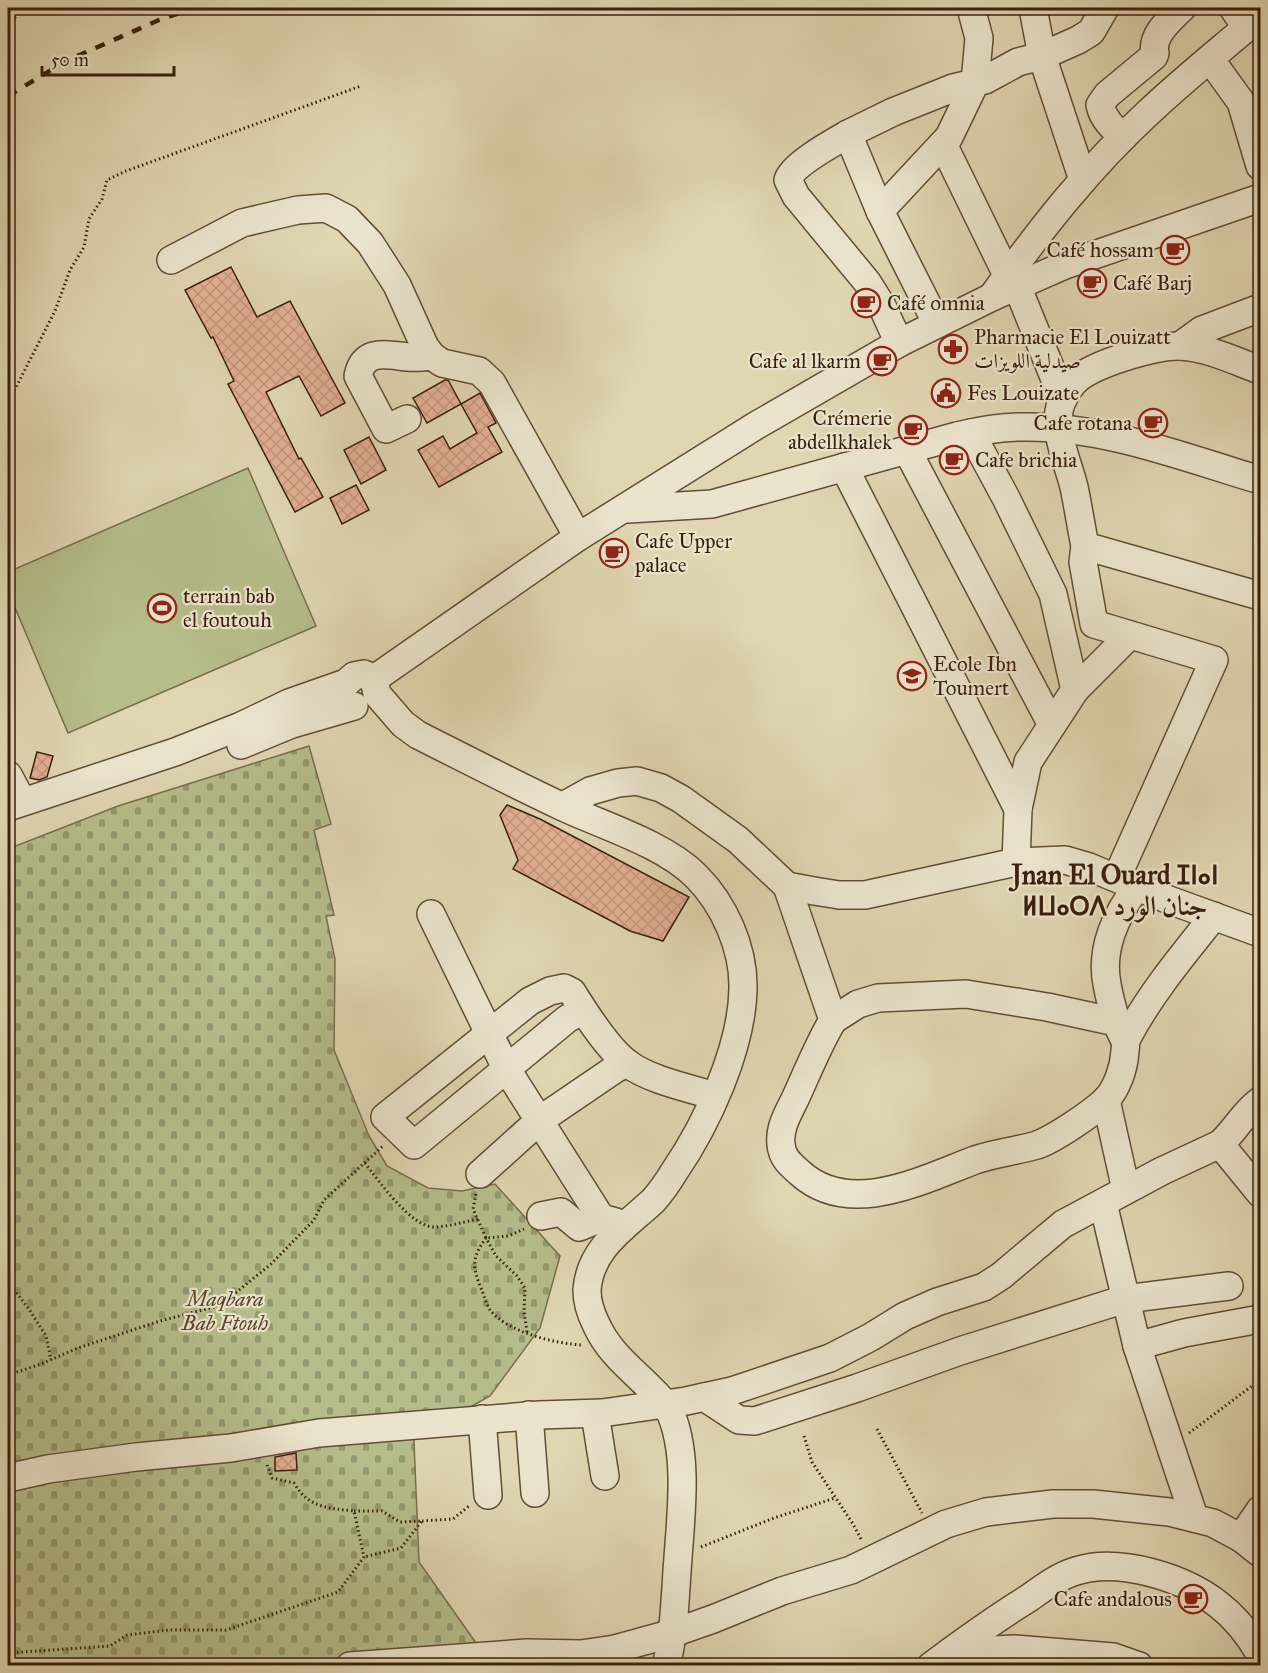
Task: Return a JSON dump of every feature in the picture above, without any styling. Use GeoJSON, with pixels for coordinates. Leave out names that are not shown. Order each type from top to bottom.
{"type":"FeatureCollection","features":[{"type":"Feature","properties":{"kind":"street"},"geometry":{"type":"LineString","coordinates":[[880,211],[949,137],[975,83],[979,38],[971,8]]}},
{"type":"Feature","properties":{"kind":"street"},"geometry":{"type":"LineString","coordinates":[[1033,8],[1042,56],[1083,180]]}},
{"type":"Feature","properties":{"kind":"street"},"geometry":{"type":"LineString","coordinates":[[899,343],[882,306],[867,282],[796,196],[788,180],[791,174],[820,150],[893,112],[953,88],[975,83],[1018,62],[1042,56],[1090,32],[1105,8]]}},
{"type":"Feature","properties":{"kind":"street"},"geometry":{"type":"LineString","coordinates":[[1123,137],[1109,124],[1100,105],[1107,95],[1154,56],[1154,44],[1158,35],[1182,8]]}},
{"type":"Feature","properties":{"kind":"street"},"geometry":{"type":"LineString","coordinates":[[1005,286],[1020,257],[1083,180],[1148,112],[1210,59],[1247,17]]}},
{"type":"Feature","properties":{"kind":"street"},"geometry":{"type":"LineString","coordinates":[[1210,59],[1241,102],[1256,133],[1260,166]]}},
{"type":"Feature","properties":{"kind":"street"},"geometry":{"type":"LineString","coordinates":[[848,134],[880,211],[937,324]]}},
{"type":"Feature","properties":{"kind":"street"},"geometry":{"type":"LineString","coordinates":[[943,144],[1005,286],[1064,399]]}},
{"type":"Feature","properties":{"kind":"street"},"geometry":{"type":"LineString","coordinates":[[8,825],[91,793],[180,767],[362,694],[578,537],[757,425],[899,343],[1005,286],[1260,198]]}},
{"type":"Feature","properties":{"kind":"street"},"geometry":{"type":"LineString","coordinates":[[171,260],[242,223],[298,210],[326,208],[347,219],[370,243],[397,285],[425,347],[432,356],[442,363],[479,371],[492,383],[578,537]]}},
{"type":"Feature","properties":{"kind":"street"},"geometry":{"type":"LineString","coordinates":[[1180,346],[1202,330],[1260,308]]}},
{"type":"Feature","properties":{"kind":"street"},"geometry":{"type":"LineString","coordinates":[[1094,624],[1083,562],[1085,546],[1074,487],[1058,428],[1059,409],[1073,383],[1094,369],[1118,360],[1156,349],[1180,346],[1206,350],[1260,370]]}},
{"type":"Feature","properties":{"kind":"street"},"geometry":{"type":"LineString","coordinates":[[407,419],[386,429],[358,376],[361,365],[369,357],[381,354],[412,358],[432,356]]}},
{"type":"Feature","properties":{"kind":"street"},"geometry":{"type":"LineString","coordinates":[[624,509],[712,504],[971,433],[1022,427],[1058,428],[1138,444],[1260,480]]}},
{"type":"Feature","properties":{"kind":"street"},"geometry":{"type":"LineString","coordinates":[[971,433],[1053,594],[1075,690]]}},
{"type":"Feature","properties":{"kind":"street"},"geometry":{"type":"LineString","coordinates":[[907,450],[1052,725]]}},
{"type":"Feature","properties":{"kind":"street"},"geometry":{"type":"LineString","coordinates":[[844,467],[1018,809]]}},
{"type":"Feature","properties":{"kind":"street"},"geometry":{"type":"LineString","coordinates":[[1085,546],[1260,596]]}},
{"type":"Feature","properties":{"kind":"street"},"geometry":{"type":"LineString","coordinates":[[1063,634],[1094,624],[1214,660],[1127,882],[1105,961],[1106,983],[1121,1031],[1125,1052],[1118,1083],[1106,1100],[1058,1135],[1038,1144],[979,1159],[892,1190],[856,1195],[836,1192],[816,1184],[784,1157],[780,1143],[783,1124],[819,1045],[833,1020],[858,1004],[878,998],[966,994],[1047,1007],[1121,1031]]}},
{"type":"Feature","properties":{"kind":"street"},"geometry":{"type":"LineString","coordinates":[[1016,862],[1018,809],[1028,762],[1075,690],[1130,635]]}},
{"type":"Feature","properties":{"kind":"street"},"geometry":{"type":"LineString","coordinates":[[8,775],[15,804],[175,753],[289,703],[362,694],[418,735],[656,849],[695,875],[718,904],[736,944],[740,958],[743,989],[737,1031],[715,1096],[694,1141],[663,1189],[613,1222],[579,1227],[561,1212],[541,1216]]}},
{"type":"Feature","properties":{"kind":"street"},"geometry":{"type":"LineString","coordinates":[[563,806],[590,791],[618,783],[637,781],[662,788],[681,799],[738,840],[788,886],[833,1020]]}},
{"type":"Feature","properties":{"kind":"street"},"geometry":{"type":"LineString","coordinates":[[788,886],[839,895],[865,895],[1016,862],[1065,860],[1260,933]]}},
{"type":"Feature","properties":{"kind":"street"},"geometry":{"type":"LineString","coordinates":[[431,914],[506,1068],[613,1222]]}},
{"type":"Feature","properties":{"kind":"street"},"geometry":{"type":"LineString","coordinates":[[1121,1031],[1143,1009],[1214,916]]}},
{"type":"Feature","properties":{"kind":"street"},"geometry":{"type":"LineString","coordinates":[[583,1010],[567,1019],[414,1145],[385,1117],[530,1001],[550,991],[564,988],[572,992],[610,1046],[627,1063],[661,1080],[715,1096]]}},
{"type":"Feature","properties":{"kind":"street"},"geometry":{"type":"LineString","coordinates":[[480,1174],[540,1120],[627,1063]]}},
{"type":"Feature","properties":{"kind":"street"},"geometry":{"type":"LineString","coordinates":[[1106,1100],[1125,1299],[1137,1346],[1194,1517]]}},
{"type":"Feature","properties":{"kind":"street"},"geometry":{"type":"LineString","coordinates":[[8,1478],[48,1469],[265,1442],[319,1433],[529,1415],[595,1413],[732,1391],[830,1358],[905,1316],[937,1302],[984,1287],[1012,1267],[1053,1230],[1114,1196],[1220,1144],[1230,1135],[1242,1117],[1260,1101]]}},
{"type":"Feature","properties":{"kind":"street"},"geometry":{"type":"LineString","coordinates":[[1220,1144],[1257,1186]]}},
{"type":"Feature","properties":{"kind":"street"},"geometry":{"type":"LineString","coordinates":[[613,1222],[590,1275],[587,1292],[589,1307],[606,1343],[664,1403],[674,1424],[681,1460],[682,1513],[673,1633],[666,1665]]}},
{"type":"Feature","properties":{"kind":"street"},"geometry":{"type":"LineString","coordinates":[[704,1397],[739,1420],[755,1421],[846,1392],[960,1351],[1125,1299],[1229,1286]]}},
{"type":"Feature","properties":{"kind":"street"},"geometry":{"type":"LineString","coordinates":[[1137,1346],[1184,1333],[1260,1319]]}},
{"type":"Feature","properties":{"kind":"street"},"geometry":{"type":"LineString","coordinates":[[595,1413],[604,1476]]}},
{"type":"Feature","properties":{"kind":"street"},"geometry":{"type":"LineString","coordinates":[[529,1415],[535,1493]]}},
{"type":"Feature","properties":{"kind":"street"},"geometry":{"type":"LineString","coordinates":[[482,1419],[488,1495]]}},
{"type":"Feature","properties":{"kind":"street"},"geometry":{"type":"LineString","coordinates":[[350,1665],[526,1653],[590,1653],[623,1647],[673,1633],[782,1591],[831,1577],[871,1561],[930,1531],[986,1512],[1053,1504],[1093,1504],[1137,1508],[1194,1517],[1213,1523],[1251,1546],[1260,1510]]}},
{"type":"Feature","properties":{"kind":"street"},"geometry":{"type":"LineString","coordinates":[[940,1658],[993,1621],[1065,1576],[1083,1569],[1106,1567],[1157,1574],[1197,1591],[1219,1604],[1235,1619],[1260,1654]]}},
{"type":"Feature","properties":{"kind":"street"},"geometry":{"type":"LineString","coordinates":[[940,1658],[1113,1657],[1139,1665]]}},
{"type":"Feature","properties":{"kind":"path"},"geometry":{"type":"LineString","coordinates":[[8,412],[10,399],[55,311],[70,270],[84,247],[89,219],[102,199],[107,180],[126,171],[362,86]]}},
{"type":"Feature","properties":{"kind":"path"},"geometry":{"type":"LineString","coordinates":[[8,1375],[78,1348],[160,1321],[214,1307],[224,1301],[271,1264],[314,1220],[324,1200],[399,1131]]}},
{"type":"Feature","properties":{"kind":"path"},"geometry":{"type":"LineString","coordinates":[[365,1163],[384,1190],[421,1225],[435,1227],[478,1219]]}},
{"type":"Feature","properties":{"kind":"path"},"geometry":{"type":"LineString","coordinates":[[480,1174],[473,1209],[496,1256],[517,1276],[525,1288],[524,1312],[527,1332]]}},
{"type":"Feature","properties":{"kind":"path"},"geometry":{"type":"LineString","coordinates":[[541,1216],[527,1228],[508,1236],[486,1238],[476,1251],[474,1272],[490,1310],[506,1324],[544,1339],[581,1345],[606,1343]]}},
{"type":"Feature","properties":{"kind":"path"},"geometry":{"type":"LineString","coordinates":[[8,1282],[46,1336],[51,1360]]}},
{"type":"Feature","properties":{"kind":"path"},"geometry":{"type":"LineString","coordinates":[[1171,1447],[1260,1380]]}},
{"type":"Feature","properties":{"kind":"path"},"geometry":{"type":"LineString","coordinates":[[877,1429],[930,1531]]}},
{"type":"Feature","properties":{"kind":"path"},"geometry":{"type":"LineString","coordinates":[[804,1437],[812,1462],[853,1524],[871,1561]]}},
{"type":"Feature","properties":{"kind":"path"},"geometry":{"type":"LineString","coordinates":[[265,1442],[267,1470],[272,1478],[294,1484],[300,1494],[312,1503],[354,1511],[382,1511],[400,1522],[453,1519],[467,1507],[488,1495]]}},
{"type":"Feature","properties":{"kind":"path"},"geometry":{"type":"LineString","coordinates":[[678,1556],[774,1518],[835,1497]]}},
{"type":"Feature","properties":{"kind":"path"},"geometry":{"type":"LineString","coordinates":[[354,1511],[364,1557]]}},
{"type":"Feature","properties":{"kind":"path"},"geometry":{"type":"LineString","coordinates":[[8,1653],[110,1646],[128,1635],[169,1630],[226,1630],[338,1592],[364,1557],[402,1548],[422,1521]]}},
{"type":"Feature","properties":{"kind":"green space","name":"terrain bab el foutouh"},"geometry":{"type":"Polygon","coordinates":[[[248,468],[316,626],[68,733],[8,591],[8,572],[248,468]]]}},
{"type":"Feature","properties":{"kind":"green space","name":"Maqbara Bab Ftouh"},"geometry":{"type":"Polygon","coordinates":[[[309,746],[331,824],[314,830],[334,915],[326,916],[335,959],[334,1050],[369,1136],[387,1166],[428,1188],[462,1191],[495,1184],[560,1256],[540,1328],[490,1396],[456,1415],[413,1418],[419,1562],[490,1663],[594,1665],[8,1666],[8,849],[118,806],[309,746]]]}},
{"type":"Feature","properties":{"kind":"building"},"geometry":{"type":"Polygon","coordinates":[[[231,267],[257,317],[290,301],[345,403],[321,416],[299,376],[266,392],[299,459],[301,458],[323,497],[295,512],[228,384],[234,381],[213,337],[211,338],[185,290],[231,267]]]}},
{"type":"Feature","properties":{"kind":"building"},"geometry":{"type":"Polygon","coordinates":[[[448,380],[461,404],[427,423],[413,398],[448,380]]]}},
{"type":"Feature","properties":{"kind":"building"},"geometry":{"type":"Polygon","coordinates":[[[480,393],[496,423],[488,427],[502,452],[439,487],[418,450],[443,436],[450,449],[477,433],[461,404],[480,393]]]}},
{"type":"Feature","properties":{"kind":"building"},"geometry":{"type":"Polygon","coordinates":[[[369,437],[386,470],[361,484],[344,450],[369,437]]]}},
{"type":"Feature","properties":{"kind":"building"},"geometry":{"type":"Polygon","coordinates":[[[356,485],[369,510],[342,524],[330,498],[356,485]]]}},
{"type":"Feature","properties":{"kind":"building"},"geometry":{"type":"Polygon","coordinates":[[[37,752],[53,756],[47,777],[39,780],[30,778],[37,752]]]}},
{"type":"Feature","properties":{"kind":"building"},"geometry":{"type":"Polygon","coordinates":[[[507,805],[540,819],[689,897],[663,941],[630,931],[513,869],[518,860],[500,815],[507,805]]]}},
{"type":"Feature","properties":{"kind":"building"},"geometry":{"type":"Polygon","coordinates":[[[296,1453],[297,1470],[275,1471],[275,1457],[296,1453]]]}},
{"type":"Feature","properties":{"kind":"railway"},"geometry":{"type":"LineString","coordinates":[[8,23],[24,8]]}},
{"type":"Feature","properties":{"kind":"railway"},"geometry":{"type":"LineString","coordinates":[[8,96],[66,61],[159,20],[194,8]]}},
{"type":"Feature","properties":{"kind":"place","name":"Café hossam"},"geometry":{"type":"Point","coordinates":[1175,250]}},
{"type":"Feature","properties":{"kind":"place","name":"Café Barj"},"geometry":{"type":"Point","coordinates":[1092,283]}},
{"type":"Feature","properties":{"kind":"place","name":"Café omnia"},"geometry":{"type":"Point","coordinates":[866,303]}},
{"type":"Feature","properties":{"kind":"place","name":"Pharmacie El Louizatt صيدلية اللويزات"},"geometry":{"type":"Point","coordinates":[953,349]}},
{"type":"Feature","properties":{"kind":"place","name":"Cafe al lkarm"},"geometry":{"type":"Point","coordinates":[882,361]}},
{"type":"Feature","properties":{"kind":"place","name":"Fes Louizate"},"geometry":{"type":"Point","coordinates":[946,393]}},
{"type":"Feature","properties":{"kind":"place","name":"Cafe rotana"},"geometry":{"type":"Point","coordinates":[1153,423]}},
{"type":"Feature","properties":{"kind":"place","name":"Crémerie abdellkhalek"},"geometry":{"type":"Point","coordinates":[913,430]}},
{"type":"Feature","properties":{"kind":"place","name":"Cafe brichia"},"geometry":{"type":"Point","coordinates":[954,460]}},
{"type":"Feature","properties":{"kind":"place","name":"Cafe Upper palace"},"geometry":{"type":"Point","coordinates":[614,553]}},
{"type":"Feature","properties":{"kind":"place","name":"terrain bab el foutouh"},"geometry":{"type":"Point","coordinates":[162,608]}},
{"type":"Feature","properties":{"kind":"place","name":"Ecole Ibn Toumert"},"geometry":{"type":"Point","coordinates":[912,676]}},
{"type":"Feature","properties":{"kind":"place","name":"Cafe andalous"},"geometry":{"type":"Point","coordinates":[1193,1599]}},
{"type":"Feature","properties":{"kind":"district","name":"Jnan El Ouard ⵊⵏⴰⵏ ⵍⵡⴰⵔⴷ جنان الورد"},"geometry":{"type":"Point","coordinates":[1115,890]}}]}
